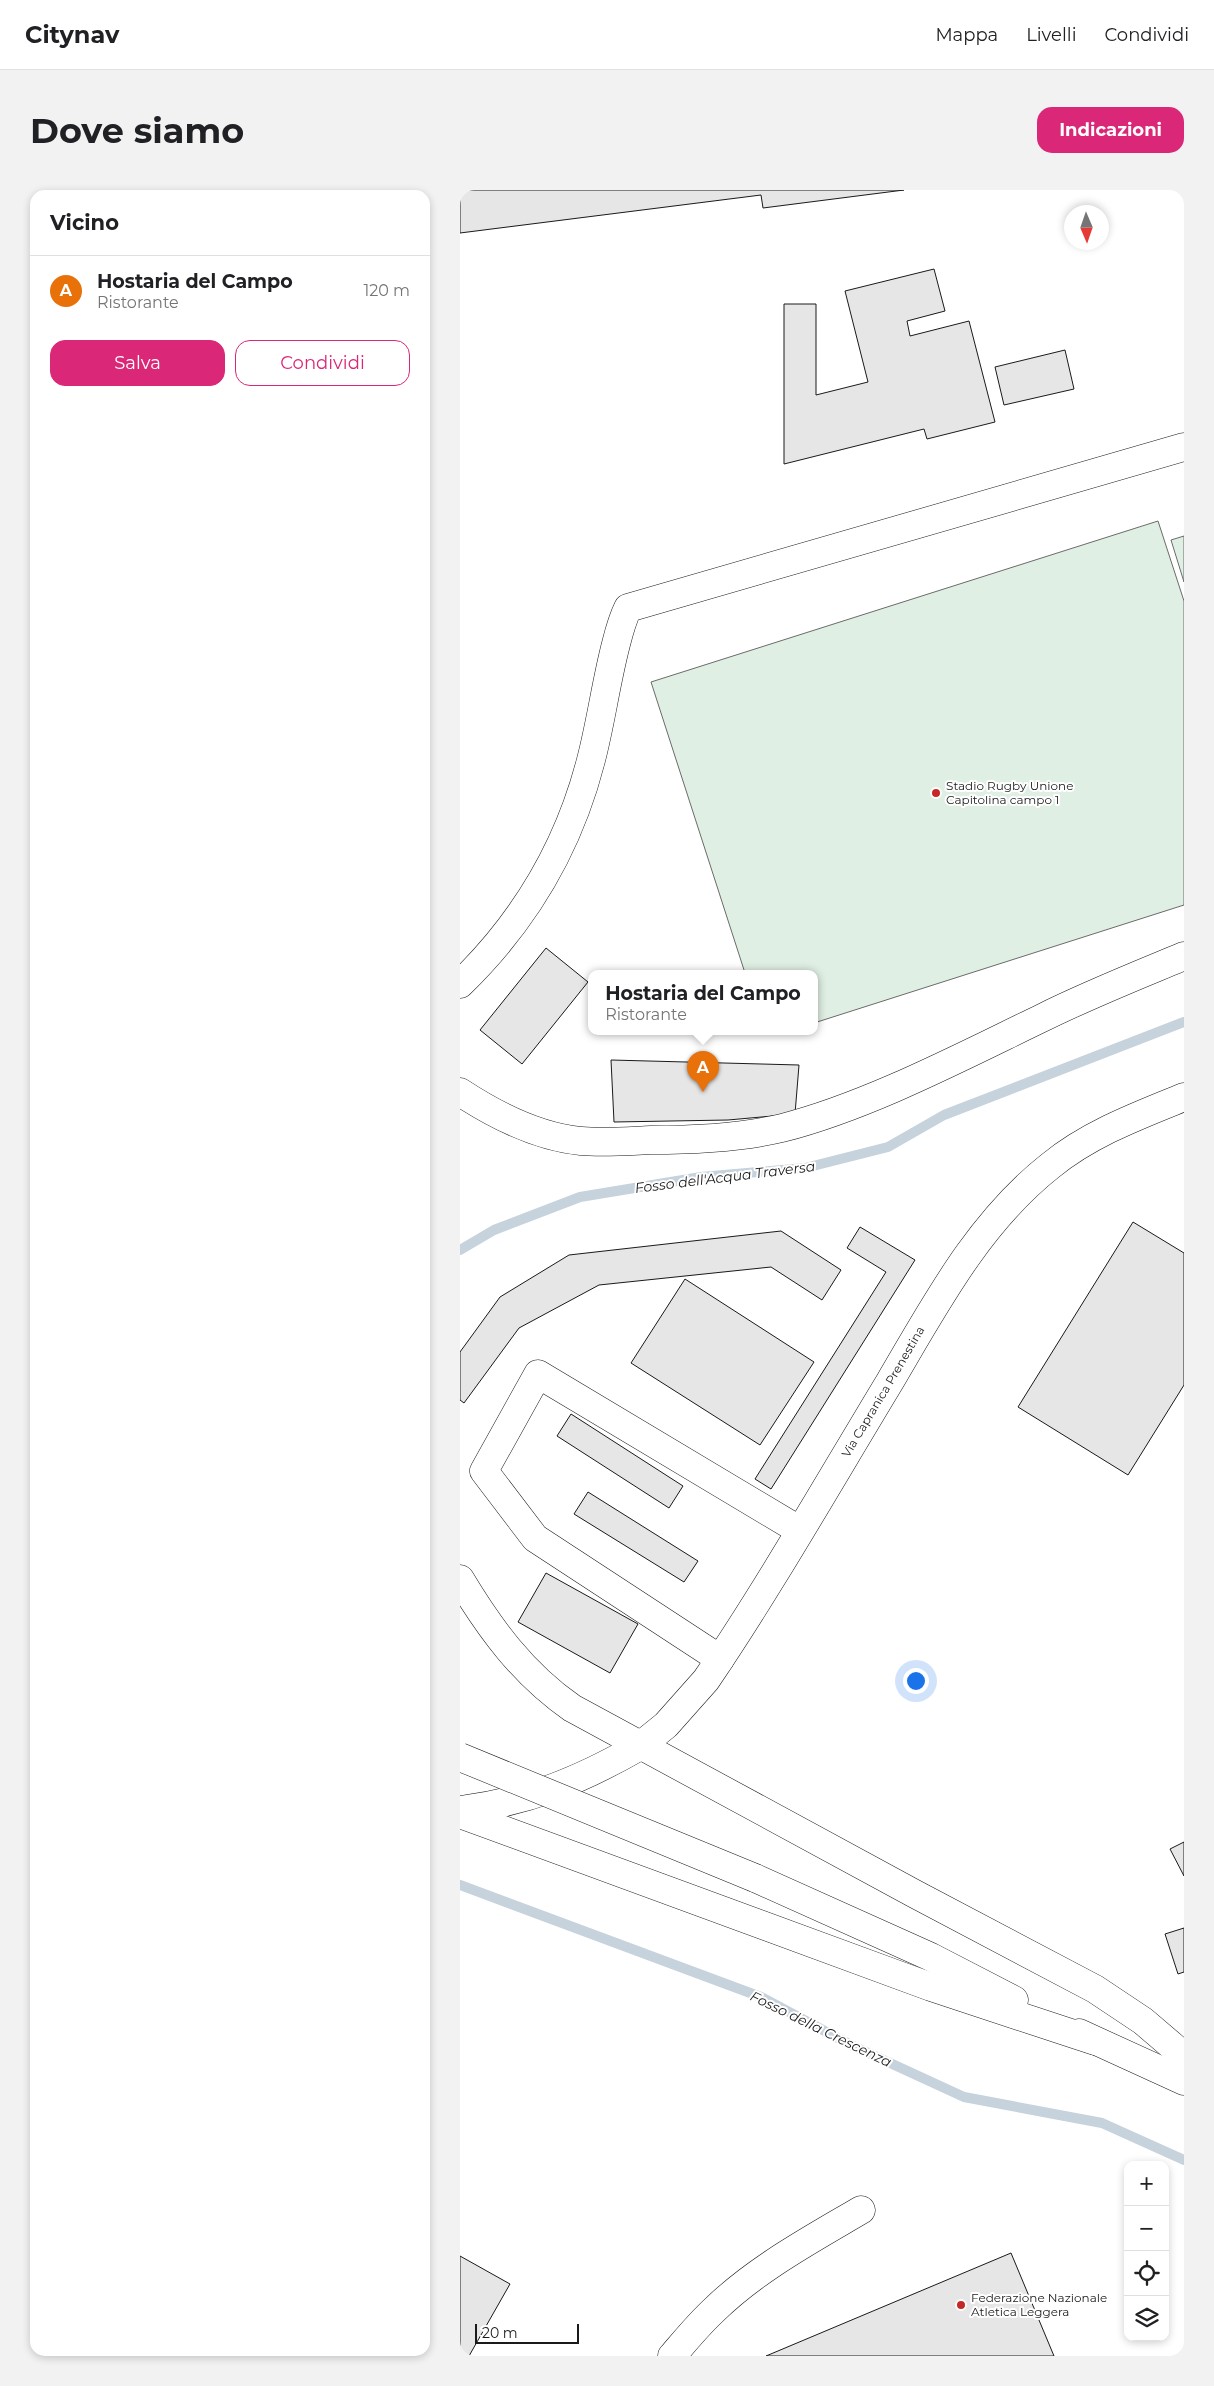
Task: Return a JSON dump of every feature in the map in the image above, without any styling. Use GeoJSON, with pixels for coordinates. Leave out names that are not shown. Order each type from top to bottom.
{"type":"FeatureCollection","features":[{"type":"Feature","properties":{"kind":"main road"},"geometry":{"type":"LineString","coordinates":[[460,984],[487,958],[522,913],[566,836],[591,760],[611,661],[623,617],[628,608],[1184,447]]}},
{"type":"Feature","properties":{"kind":"main road"},"geometry":{"type":"LineString","coordinates":[[460,1092],[477,1103],[537,1131],[580,1141],[668,1140],[772,1130],[813,1118],[874,1095],[950,1062],[1092,994],[1184,956]]}},
{"type":"Feature","properties":{"kind":"main road","name":"Via Capranica Prenestina"},"geometry":{"type":"LineString","coordinates":[[460,1810],[518,1800],[563,1786],[601,1768],[640,1746],[666,1724],[693,1696],[720,1659],[950,1280],[1003,1209],[1050,1165],[1082,1144],[1122,1122],[1184,1098]]}},
{"type":"Feature","properties":{"kind":"main road"},"geometry":{"type":"LineString","coordinates":[[720,1659],[535,1538],[484,1471],[538,1374],[800,1530]]}},
{"type":"Feature","properties":{"kind":"main road"},"geometry":{"type":"LineString","coordinates":[[460,1579],[505,1646],[536,1680],[572,1708],[1095,1989],[1143,2021],[1184,2056]]}},
{"type":"Feature","properties":{"kind":"main road"},"geometry":{"type":"LineString","coordinates":[[460,1757],[755,1878],[931,1958],[1095,2041],[1184,2081]]}},
{"type":"Feature","properties":{"kind":"main road"},"geometry":{"type":"LineString","coordinates":[[460,1814],[931,1987],[1095,2041]]}},
{"type":"Feature","properties":{"kind":"main road"},"geometry":{"type":"LineString","coordinates":[[672,2356],[713,2311],[748,2281],[787,2254],[861,2210]]}},
{"type":"Feature","properties":{"kind":"green space","name":"Stadio Rugby Unione Capitolina campo 1"},"geometry":{"type":"Polygon","coordinates":[[[1158,521],[1184,601],[1184,905],[818,1022],[818,970],[744,970],[651,682],[1158,521]]]}},
{"type":"Feature","properties":{"kind":"green space"},"geometry":{"type":"Polygon","coordinates":[[[1184,536],[1184,582],[1171,540],[1184,536]]]}},
{"type":"Feature","properties":{"kind":"building"},"geometry":{"type":"Polygon","coordinates":[[[460,190],[904,190],[763,208],[761,195],[460,233],[460,190]]]}},
{"type":"Feature","properties":{"kind":"building"},"geometry":{"type":"Polygon","coordinates":[[[934,269],[945,311],[907,321],[910,336],[969,321],[995,422],[927,439],[924,429],[784,464],[784,304],[816,304],[816,395],[868,382],[845,291],[934,269]]]}},
{"type":"Feature","properties":{"kind":"building"},"geometry":{"type":"Polygon","coordinates":[[[1065,350],[1074,389],[1004,405],[995,367],[1065,350]]]}},
{"type":"Feature","properties":{"kind":"building"},"geometry":{"type":"Polygon","coordinates":[[[546,948],[588,982],[522,1064],[480,1030],[546,948]]]}},
{"type":"Feature","properties":{"kind":"building"},"geometry":{"type":"Polygon","coordinates":[[[611,1060],[799,1065],[795,1114],[728,1120],[614,1122],[611,1060]]]}},
{"type":"Feature","properties":{"kind":"building"},"geometry":{"type":"Polygon","coordinates":[[[1133,1222],[1184,1253],[1184,1385],[1128,1475],[1018,1407],[1133,1222]]]}},
{"type":"Feature","properties":{"kind":"building"},"geometry":{"type":"Polygon","coordinates":[[[860,1227],[915,1260],[771,1489],[755,1479],[886,1272],[847,1248],[860,1227]]]}},
{"type":"Feature","properties":{"kind":"building"},"geometry":{"type":"Polygon","coordinates":[[[781,1231],[841,1270],[822,1300],[771,1267],[599,1285],[519,1328],[464,1403],[460,1400],[460,1352],[500,1297],[569,1255],[781,1231]]]}},
{"type":"Feature","properties":{"kind":"building"},"geometry":{"type":"Polygon","coordinates":[[[685,1279],[814,1362],[760,1445],[631,1363],[685,1279]]]}},
{"type":"Feature","properties":{"kind":"building"},"geometry":{"type":"Polygon","coordinates":[[[571,1414],[683,1486],[669,1508],[557,1436],[571,1414]]]}},
{"type":"Feature","properties":{"kind":"building"},"geometry":{"type":"Polygon","coordinates":[[[588,1492],[698,1561],[684,1582],[574,1514],[588,1492]]]}},
{"type":"Feature","properties":{"kind":"building"},"geometry":{"type":"Polygon","coordinates":[[[546,1573],[638,1624],[610,1673],[518,1622],[546,1573]]]}},
{"type":"Feature","properties":{"kind":"building"},"geometry":{"type":"Polygon","coordinates":[[[1184,1842],[1184,1876],[1170,1849],[1184,1842]]]}},
{"type":"Feature","properties":{"kind":"building"},"geometry":{"type":"Polygon","coordinates":[[[1184,1928],[1184,1972],[1178,1974],[1165,1934],[1184,1928]]]}},
{"type":"Feature","properties":{"kind":"building","name":"Federazione Nazionale Atletica Leggera"},"geometry":{"type":"Polygon","coordinates":[[[1011,2253],[1054,2356],[766,2356],[1011,2253]]]}},
{"type":"Feature","properties":{"kind":"building"},"geometry":{"type":"Polygon","coordinates":[[[460,2256],[510,2284],[469,2356],[460,2356],[460,2256]]]}},
{"type":"Feature","properties":{"kind":"waterway","name":"Fosso dell'Acqua Traversa"},"geometry":{"type":"LineString","coordinates":[[460,1250],[494,1230],[580,1197],[701,1177],[805,1168],[888,1147],[944,1115],[1184,1022]]}},
{"type":"Feature","properties":{"kind":"waterway","name":"Fosso della Crescenza"},"geometry":{"type":"LineString","coordinates":[[460,1885],[761,1997],[851,2045],[964,2097],[1102,2123],[1184,2160]]}},
{"type":"Feature","properties":{"kind":"place","name":"Stadio Rugby Unione Capitolina campo 1"},"geometry":{"type":"Point","coordinates":[936,793]}},
{"type":"Feature","properties":{"kind":"place","name":"Hostaria del Campo"},"geometry":{"type":"Point","coordinates":[703,1092]}},
{"type":"Feature","properties":{"kind":"place","name":"Federazione Nazionale Atletica Leggera"},"geometry":{"type":"Point","coordinates":[961,2305]}}]}
